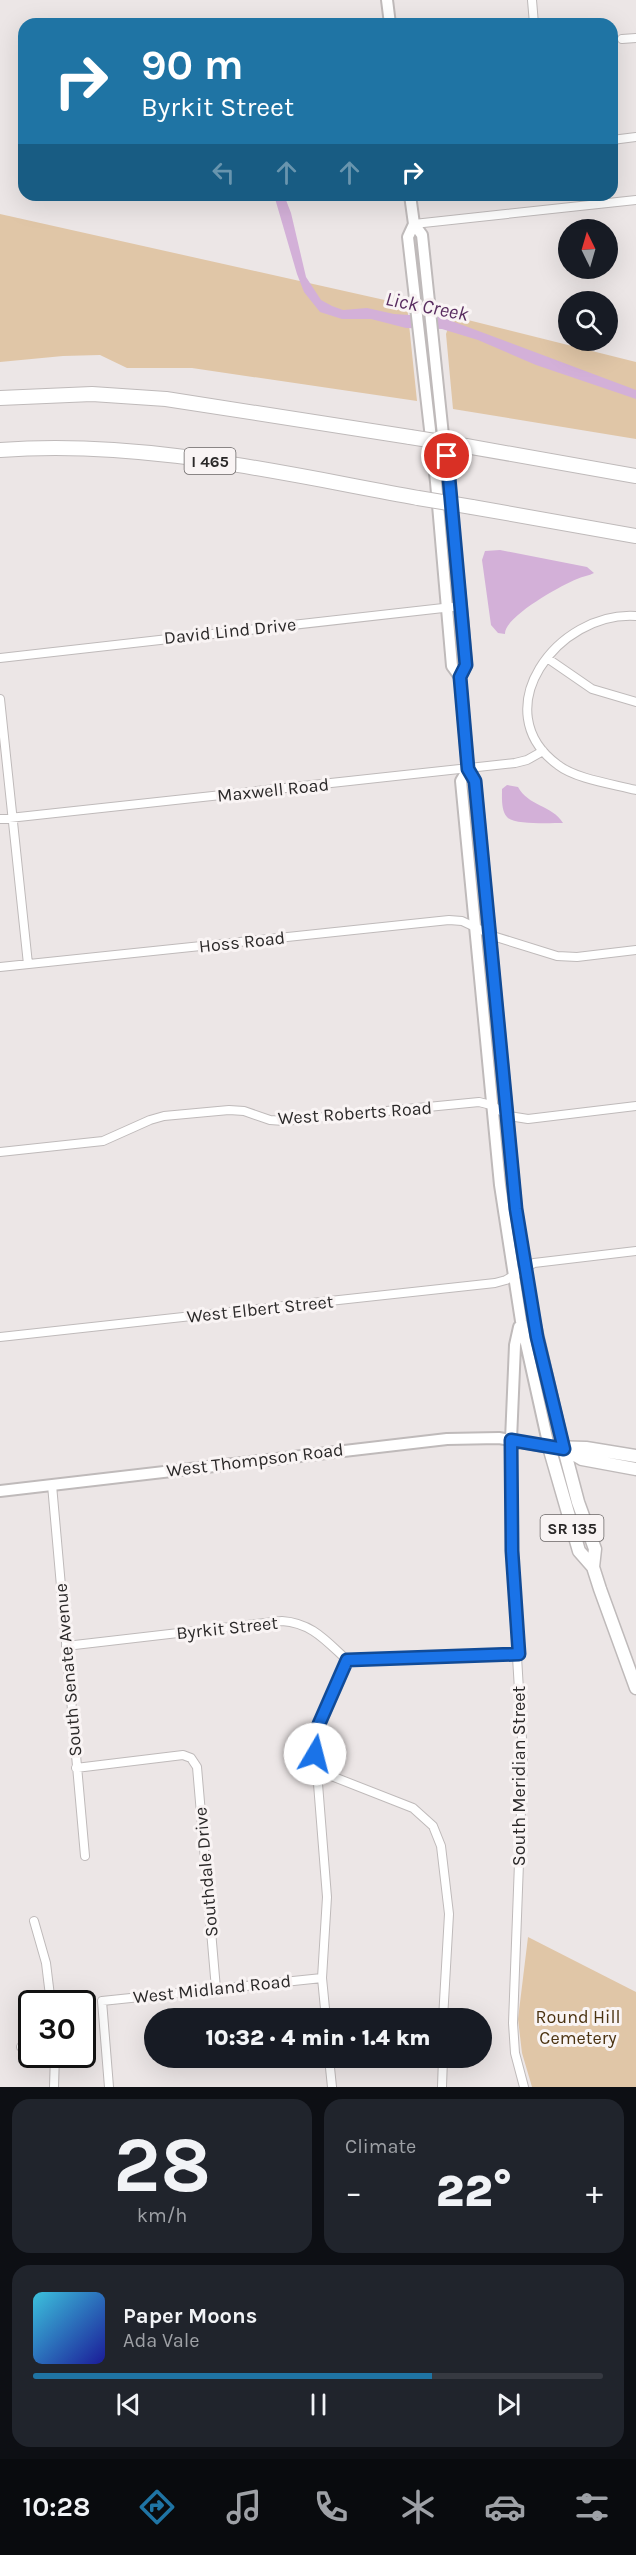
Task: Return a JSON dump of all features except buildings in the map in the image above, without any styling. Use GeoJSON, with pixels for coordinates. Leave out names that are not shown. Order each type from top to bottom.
{"type":"FeatureCollection","features":[{"type":"Feature","properties":{"kind":"highway"},"geometry":{"type":"LineString","coordinates":[[0,398],[92,394],[166,399],[466,446],[636,476]]}},
{"type":"Feature","properties":{"kind":"highway","name":"I 465"},"geometry":{"type":"LineString","coordinates":[[0,450],[80,449],[155,453],[285,473],[636,536]]}},
{"type":"Feature","properties":{"kind":"main road"},"geometry":{"type":"LineString","coordinates":[[387,0],[389,18]]}},
{"type":"Feature","properties":{"kind":"main road","name":"South Meridian Street"},"geometry":{"type":"LineString","coordinates":[[411,201],[414,224],[422,234],[436,349],[466,665],[460,677]]}},
{"type":"Feature","properties":{"kind":"main road","name":"South Meridian Street"},"geometry":{"type":"LineString","coordinates":[[414,224],[408,237],[421,346],[452,666],[460,677],[468,769],[475,781],[481,929],[499,1110],[519,1272],[578,1502],[595,1550],[593,1567]]}},
{"type":"Feature","properties":{"kind":"main road","name":"South Meridian Street"},"geometry":{"type":"LineString","coordinates":[[468,769],[461,781],[481,929],[499,1110],[519,1272],[521,1321],[549,1447],[579,1551],[593,1567],[636,1688]]}},
{"type":"Feature","properties":{"kind":"main road","name":"South Meridian Street"},"geometry":{"type":"LineString","coordinates":[[511,1440],[515,1345],[521,1321]]}},
{"type":"Feature","properties":{"kind":"main road","name":"West Thompson Road"},"geometry":{"type":"LineString","coordinates":[[0,1491],[447,1438],[511,1440],[549,1447]]}},
{"type":"Feature","properties":{"kind":"main road"},"geometry":{"type":"LineString","coordinates":[[549,1447],[586,1448],[636,1456]]}},
{"type":"Feature","properties":{"kind":"main road"},"geometry":{"type":"LineString","coordinates":[[564,1449],[582,1459],[636,1469]]}},
{"type":"Feature","properties":{"kind":"street"},"geometry":{"type":"LineString","coordinates":[[532,0],[534,18]]}},
{"type":"Feature","properties":{"kind":"street"},"geometry":{"type":"LineString","coordinates":[[622,39],[636,38]]}},
{"type":"Feature","properties":{"kind":"street"},"geometry":{"type":"LineString","coordinates":[[618,139],[636,137]]}},
{"type":"Feature","properties":{"kind":"street"},"geometry":{"type":"LineString","coordinates":[[414,224],[636,200]]}},
{"type":"Feature","properties":{"kind":"street","name":"David Lind Drive"},"geometry":{"type":"LineString","coordinates":[[0,658],[461,606]]}},
{"type":"Feature","properties":{"kind":"street"},"geometry":{"type":"LineString","coordinates":[[636,616],[607,618],[582,627],[565,638],[547,658],[534,681],[528,709],[532,732],[543,751],[558,765],[572,772],[636,790]]}},
{"type":"Feature","properties":{"kind":"street"},"geometry":{"type":"LineString","coordinates":[[547,658],[592,689],[636,702]]}},
{"type":"Feature","properties":{"kind":"street"},"geometry":{"type":"LineString","coordinates":[[0,699],[28,964]]}},
{"type":"Feature","properties":{"kind":"street","name":"Maxwell Road"},"geometry":{"type":"LineString","coordinates":[[0,819],[468,769],[515,763],[527,760],[543,751]]}},
{"type":"Feature","properties":{"kind":"street","name":"Hoss Road"},"geometry":{"type":"LineString","coordinates":[[0,967],[449,920],[462,921],[498,938],[563,957],[636,950]]}},
{"type":"Feature","properties":{"kind":"street","name":"West Roberts Road"},"geometry":{"type":"LineString","coordinates":[[0,1152],[103,1141],[154,1119],[225,1110],[244,1111],[270,1120],[284,1121],[479,1102],[528,1119],[636,1106]]}},
{"type":"Feature","properties":{"kind":"street","name":"West Elbert Street"},"geometry":{"type":"LineString","coordinates":[[0,1337],[495,1283],[542,1261],[636,1251]]}},
{"type":"Feature","properties":{"kind":"street","name":"South Meridian Street"},"geometry":{"type":"LineString","coordinates":[[511,1440],[512,1551],[519,1654],[523,1778],[513,2023],[515,2053],[524,2087]]}},
{"type":"Feature","properties":{"kind":"street","name":"South Senate Avenue"},"geometry":{"type":"LineString","coordinates":[[52,1485],[85,1856]]}},
{"type":"Feature","properties":{"kind":"street","name":"Byrkit Street"},"geometry":{"type":"LineString","coordinates":[[66,1646],[282,1621],[312,1629],[347,1660]]}},
{"type":"Feature","properties":{"kind":"street"},"geometry":{"type":"LineString","coordinates":[[325,2008],[322,1978],[327,1897],[315,1746],[318,1728],[347,1660],[519,1654]]}},
{"type":"Feature","properties":{"kind":"street","name":"Southdale Drive"},"geometry":{"type":"LineString","coordinates":[[76,1768],[183,1755],[191,1758],[197,1767],[216,1989]]}},
{"type":"Feature","properties":{"kind":"street"},"geometry":{"type":"LineString","coordinates":[[316,1770],[413,1808],[424,1816],[435,1830],[441,1846],[449,1914],[444,2008]]}},
{"type":"Feature","properties":{"kind":"street"},"geometry":{"type":"LineString","coordinates":[[34,1921],[47,1965],[50,1990]]}},
{"type":"Feature","properties":{"kind":"street","name":"West Midland Road"},"geometry":{"type":"LineString","coordinates":[[109,2087],[102,2001],[322,1978]]}},
{"type":"Feature","properties":{"kind":"street"},"geometry":{"type":"LineString","coordinates":[[54,2087],[55,2068]]}},
{"type":"Feature","properties":{"kind":"street"},"geometry":{"type":"LineString","coordinates":[[330,2068],[332,2087]]}},
{"type":"Feature","properties":{"kind":"street"},"geometry":{"type":"LineString","coordinates":[[442,2087],[443,2068]]}},
{"type":"Feature","properties":{"kind":"green space"},"geometry":{"type":"Polygon","coordinates":[[[0,214],[407,305],[417,401],[192,368],[127,368],[100,355],[0,362],[0,214]]]}},
{"type":"Feature","properties":{"kind":"green space"},"geometry":{"type":"Polygon","coordinates":[[[452,316],[558,342],[558,351],[592,351],[636,362],[636,439],[453,409],[446,334],[452,316]]]}},
{"type":"Feature","properties":{"kind":"green space","name":"Round Hill Cemetery"},"geometry":{"type":"Polygon","coordinates":[[[528,1937],[636,1992],[636,2087],[532,2087],[522,2053],[518,2019],[528,1937]]]}},
{"type":"Feature","properties":{"kind":"shaded area","name":"Lick Creek"},"geometry":{"type":"Polygon","coordinates":[[[276,201],[286,201],[306,277],[321,300],[343,310],[367,308],[394,314],[441,317],[636,390],[636,399],[536,365],[478,340],[442,329],[406,328],[371,319],[342,319],[320,312],[304,292],[276,201]]]}},
{"type":"Feature","properties":{"kind":"shaded area"},"geometry":{"type":"Polygon","coordinates":[[[500,550],[587,567],[594,573],[546,595],[513,619],[505,634],[498,633],[491,625],[482,560],[485,551],[500,550]]]}},
{"type":"Feature","properties":{"kind":"shaded area"},"geometry":{"type":"Polygon","coordinates":[[[507,785],[518,787],[528,798],[553,812],[563,823],[511,820],[505,814],[503,807],[502,789],[507,785]]]}},
{"type":"Feature","properties":{"kind":"route"},"geometry":{"type":"LineString","coordinates":[[315,1754],[315,1738],[319,1724],[347,1660],[519,1654],[513,1596],[511,1440],[564,1449],[531,1307],[516,1209],[484,896],[475,781],[468,769],[460,677],[466,665],[447,456]]}}]}
